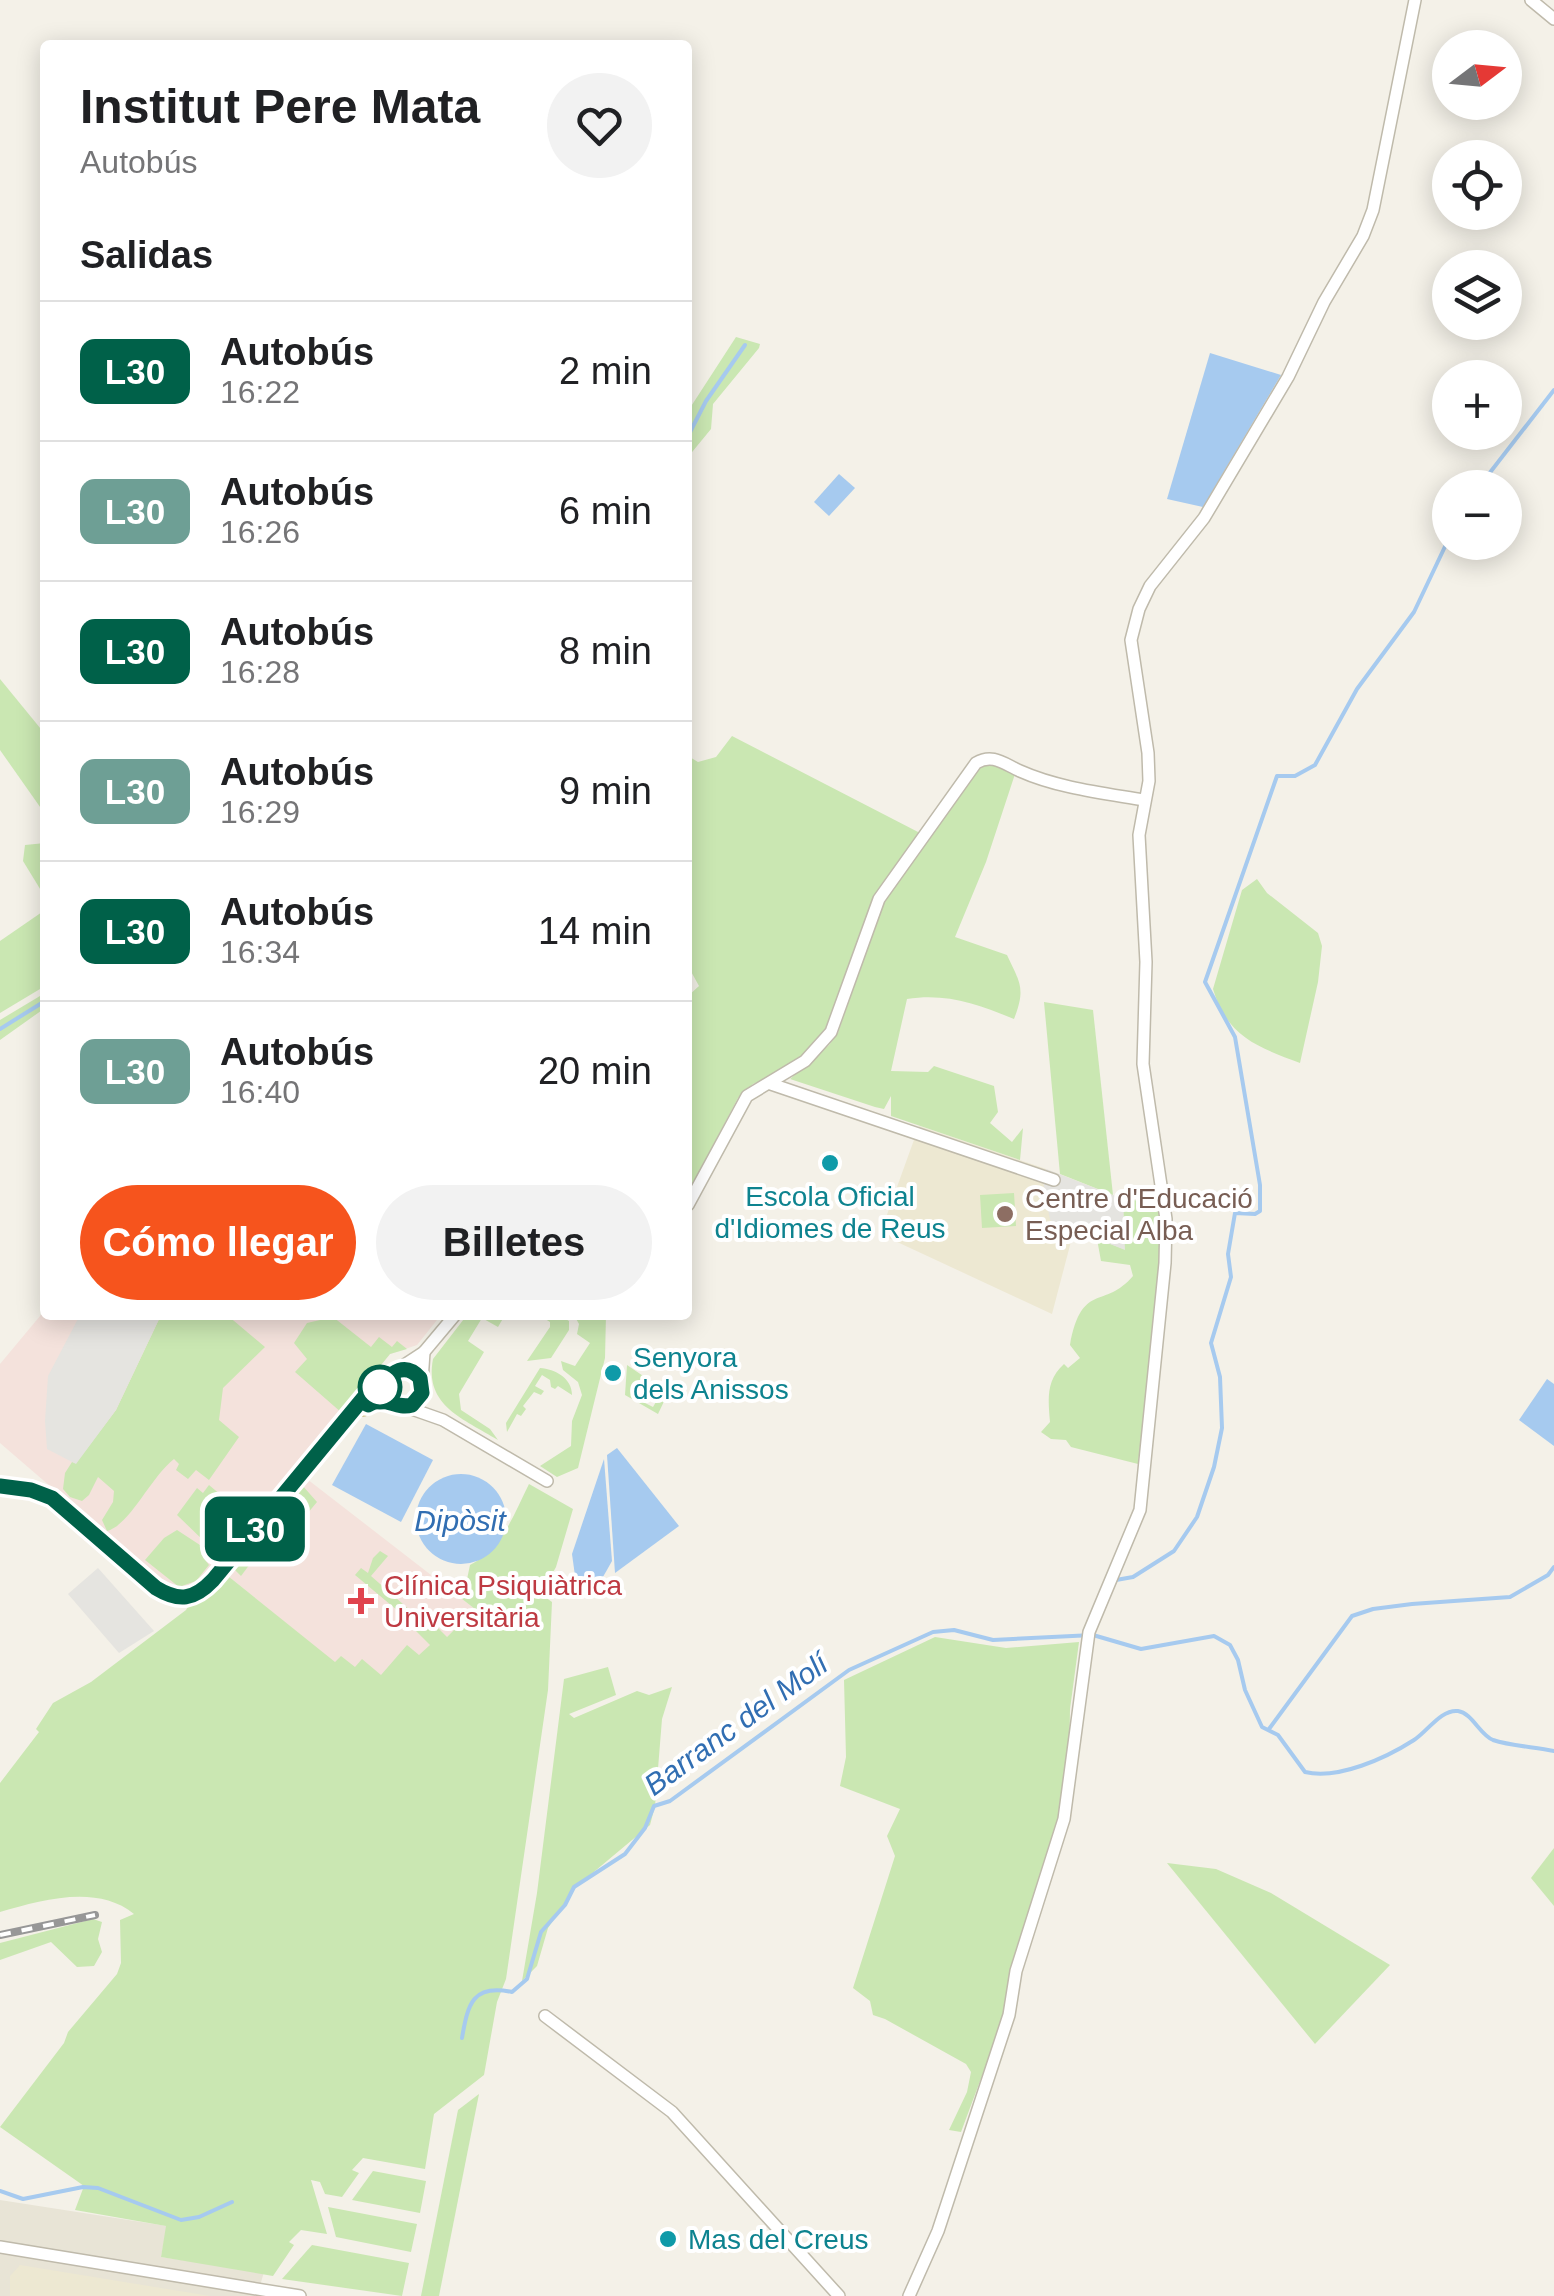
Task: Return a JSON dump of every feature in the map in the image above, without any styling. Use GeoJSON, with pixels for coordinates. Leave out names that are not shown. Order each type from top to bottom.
{"type":"FeatureCollection","features":[{"type":"Feature","properties":{"kind":"street"},"geometry":{"type":"LineString","coordinates":[[908,2296],[938,2231],[1009,2015],[1016,1971],[1064,1820],[1089,1632],[1140,1510],[1166,1263],[1166,1219],[1143,1064],[1146,962],[1138,835],[1149,780],[1131,640],[1150,586],[1204,518],[1288,376],[1324,302],[1363,236],[1372,210],[1416,0]]}},
{"type":"Feature","properties":{"kind":"street"},"geometry":{"type":"LineString","coordinates":[[1531,0],[1554,18]]}},
{"type":"Feature","properties":{"kind":"street"},"geometry":{"type":"LineString","coordinates":[[692,1198],[747,1096],[805,1060],[831,1032],[879,899],[976,763],[996,758],[1038,778],[1144,800]]}},
{"type":"Feature","properties":{"kind":"street"},"geometry":{"type":"LineString","coordinates":[[772,1084],[1054,1180]]}},
{"type":"Feature","properties":{"kind":"street"},"geometry":{"type":"LineString","coordinates":[[0,1486],[31,1490],[52,1498],[156,1588],[186,1598],[201,1592],[213,1580],[347,1418],[387,1392],[390,1374],[424,1352],[452,1320]]}},
{"type":"Feature","properties":{"kind":"street"},"geometry":{"type":"LineString","coordinates":[[424,1352],[422,1393],[443,1420]]}},
{"type":"Feature","properties":{"kind":"street"},"geometry":{"type":"LineString","coordinates":[[398,1369],[411,1370],[420,1378]]}},
{"type":"Feature","properties":{"kind":"street"},"geometry":{"type":"LineString","coordinates":[[387,1392],[406,1407],[443,1420],[547,1481]]}},
{"type":"Feature","properties":{"kind":"street"},"geometry":{"type":"LineString","coordinates":[[406,1407],[422,1393]]}},
{"type":"Feature","properties":{"kind":"street"},"geometry":{"type":"LineString","coordinates":[[545,2016],[672,2112],[839,2296]]}},
{"type":"Feature","properties":{"kind":"street"},"geometry":{"type":"LineString","coordinates":[[0,2247],[185,2276],[242,2292],[300,2296]]}},
{"type":"Feature","properties":{"kind":"shaded area","name":"Centre d'Educació Especial Alba"},"geometry":{"type":"Polygon","coordinates":[[[919,1126],[1123,1199],[1125,1250],[1074,1230],[1052,1314],[880,1234],[919,1126]]]}},
{"type":"Feature","properties":{"kind":"shaded area"},"geometry":{"type":"Polygon","coordinates":[[[1046,1169],[1123,1199],[1125,1250],[1050,1220],[1043,1181],[1046,1169]]]}},
{"type":"Feature","properties":{"kind":"shaded area"},"geometry":{"type":"Polygon","coordinates":[[[40,1316],[40,1320],[437,1320],[417,1345],[390,1354],[195,1591],[173,1592],[0,1443],[0,1364],[40,1316]]]}},
{"type":"Feature","properties":{"kind":"shaded area"},"geometry":{"type":"Polygon","coordinates":[[[77,1320],[159,1320],[116,1410],[76,1464],[47,1449],[48,1376],[77,1320]]]}},
{"type":"Feature","properties":{"kind":"shaded area","name":"Clínica Psiquiàtrica Universitària"},"geometry":{"type":"Polygon","coordinates":[[[307,1479],[475,1609],[427,1657],[395,1712],[228,1576],[307,1479]]]}},
{"type":"Feature","properties":{"kind":"shaded area"},"geometry":{"type":"Polygon","coordinates":[[[98,1568],[154,1631],[119,1653],[68,1594],[98,1568]]]}},
{"type":"Feature","properties":{"kind":"shaded area"},"geometry":{"type":"Polygon","coordinates":[[[0,2200],[167,2226],[161,2257],[264,2272],[257,2296],[0,2296],[0,2200]]]}},
{"type":"Feature","properties":{"kind":"shaded area"},"geometry":{"type":"Polygon","coordinates":[[[20,2265],[210,2296],[10,2296],[10,2276],[20,2265]]]}},
{"type":"Feature","properties":{"kind":"green space"},"geometry":{"type":"Polygon","coordinates":[[[736,337],[760,344],[713,404],[711,429],[692,452],[692,405],[736,337]]]}},
{"type":"Feature","properties":{"kind":"green space"},"geometry":{"type":"Polygon","coordinates":[[[0,679],[40,728],[40,807],[0,750],[0,679]]]}},
{"type":"Feature","properties":{"kind":"green space"},"geometry":{"type":"Polygon","coordinates":[[[732,736],[920,833],[892,876],[824,1031],[804,1055],[781,1072],[753,1084],[738,1098],[692,1185],[692,992],[699,986],[692,973],[692,758],[698,762],[716,757],[732,736]]]}},
{"type":"Feature","properties":{"kind":"green space"},"geometry":{"type":"Polygon","coordinates":[[[992,761],[1015,774],[986,862],[955,937],[1007,955],[1020,986],[1018,1008],[1014,1019],[962,1001],[935,997],[907,999],[891,1071],[928,1072],[934,1066],[994,1086],[998,1112],[990,1123],[1012,1142],[1023,1128],[1020,1160],[891,1116],[891,1096],[884,1109],[790,1079],[838,1033],[883,899],[976,769],[992,761]]]}},
{"type":"Feature","properties":{"kind":"green space"},"geometry":{"type":"Polygon","coordinates":[[[40,844],[40,889],[23,861],[25,845],[40,844]]]}},
{"type":"Feature","properties":{"kind":"green space"},"geometry":{"type":"Polygon","coordinates":[[[1257,879],[1267,893],[1318,933],[1322,946],[1300,1063],[1246,1038],[1227,1019],[1213,989],[1242,890],[1257,879]]]}},
{"type":"Feature","properties":{"kind":"green space"},"geometry":{"type":"Polygon","coordinates":[[[40,913],[40,989],[0,1013],[0,941],[40,913]]]}},
{"type":"Feature","properties":{"kind":"green space"},"geometry":{"type":"Polygon","coordinates":[[[40,996],[40,1012],[0,1040],[0,1020],[40,996]]]}},
{"type":"Feature","properties":{"kind":"green space"},"geometry":{"type":"Polygon","coordinates":[[[1044,1002],[1093,1010],[1113,1195],[1060,1174],[1044,1002]]]}},
{"type":"Feature","properties":{"kind":"green space"},"geometry":{"type":"Polygon","coordinates":[[[1014,1193],[1016,1226],[982,1228],[980,1195],[1014,1193]]]}},
{"type":"Feature","properties":{"kind":"green space"},"geometry":{"type":"Polygon","coordinates":[[[1123,1199],[1159,1203],[1160,1266],[1138,1464],[1071,1447],[1066,1440],[1051,1439],[1041,1432],[1050,1422],[1049,1398],[1054,1377],[1064,1364],[1068,1368],[1080,1358],[1070,1345],[1081,1312],[1133,1276],[1130,1265],[1101,1261],[1097,1239],[1124,1249],[1123,1199]]]}},
{"type":"Feature","properties":{"kind":"green space"},"geometry":{"type":"Polygon","coordinates":[[[159,1320],[233,1320],[265,1347],[223,1388],[219,1420],[239,1437],[209,1480],[196,1470],[188,1479],[176,1470],[179,1464],[174,1459],[124,1520],[107,1531],[102,1520],[113,1502],[114,1491],[98,1477],[82,1501],[70,1497],[63,1489],[65,1473],[72,1462],[76,1463],[116,1410],[159,1320]]]}},
{"type":"Feature","properties":{"kind":"green space"},"geometry":{"type":"Polygon","coordinates":[[[337,1320],[371,1347],[379,1337],[392,1347],[397,1341],[407,1349],[390,1354],[342,1413],[295,1372],[307,1359],[294,1343],[307,1323],[337,1320]]]}},
{"type":"Feature","properties":{"kind":"green space"},"geometry":{"type":"Polygon","coordinates":[[[463,1320],[481,1320],[468,1341],[484,1352],[459,1394],[461,1410],[490,1429],[498,1440],[460,1418],[441,1400],[432,1375],[433,1359],[463,1320]]]}},
{"type":"Feature","properties":{"kind":"green space"},"geometry":{"type":"Polygon","coordinates":[[[547,1320],[567,1320],[569,1330],[551,1358],[527,1361],[550,1327],[547,1320]]]}},
{"type":"Feature","properties":{"kind":"green space"},"geometry":{"type":"Polygon","coordinates":[[[577,1320],[606,1320],[605,1358],[578,1468],[557,1477],[540,1466],[571,1446],[572,1421],[582,1395],[578,1382],[563,1370],[561,1361],[575,1366],[590,1343],[577,1334],[577,1320]]]}},
{"type":"Feature","properties":{"kind":"green space"},"geometry":{"type":"Polygon","coordinates":[[[627,1365],[655,1384],[645,1403],[653,1407],[663,1390],[668,1393],[658,1414],[625,1395],[627,1365]]]}},
{"type":"Feature","properties":{"kind":"green space"},"geometry":{"type":"Polygon","coordinates":[[[540,1368],[562,1376],[572,1395],[558,1386],[551,1387],[550,1380],[542,1375],[535,1386],[544,1391],[541,1395],[534,1392],[507,1432],[506,1423],[540,1368]]]}},
{"type":"Feature","properties":{"kind":"green space"},"geometry":{"type":"Polygon","coordinates":[[[529,1484],[573,1509],[556,1567],[541,1594],[552,1602],[548,1690],[506,1979],[497,2002],[484,2075],[434,2114],[425,2169],[363,2158],[352,2170],[359,2173],[342,2197],[325,2194],[320,2182],[311,2180],[327,2234],[301,2230],[289,2242],[294,2245],[273,2276],[161,2257],[166,2226],[75,2210],[84,2186],[0,2127],[64,2043],[68,2032],[117,1974],[121,1963],[120,1920],[134,1914],[103,1899],[86,1897],[51,1899],[0,1912],[0,1783],[39,1732],[36,1729],[53,1703],[91,1682],[186,1610],[194,1596],[228,1576],[335,1662],[341,1656],[355,1667],[362,1659],[381,1675],[407,1645],[419,1655],[430,1645],[414,1629],[416,1626],[355,1575],[361,1568],[368,1573],[380,1551],[388,1556],[371,1576],[420,1619],[425,1615],[447,1637],[475,1609],[453,1592],[466,1584],[470,1565],[499,1541],[529,1484]]]}},
{"type":"Feature","properties":{"kind":"green space"},"geometry":{"type":"Polygon","coordinates":[[[209,1485],[246,1516],[251,1511],[257,1516],[230,1549],[211,1555],[206,1561],[209,1565],[196,1581],[179,1587],[145,1560],[164,1538],[177,1530],[203,1547],[207,1544],[177,1515],[197,1488],[203,1493],[209,1485]]]}},
{"type":"Feature","properties":{"kind":"green space"},"geometry":{"type":"Polygon","coordinates":[[[302,1485],[317,1502],[297,1526],[285,1517],[241,1576],[234,1569],[302,1485]]]}},
{"type":"Feature","properties":{"kind":"green space"},"geometry":{"type":"Polygon","coordinates":[[[935,1637],[1006,1648],[1079,1642],[1070,1709],[1069,1772],[1056,1827],[1015,1956],[1004,2017],[961,2132],[949,2130],[967,2092],[971,2072],[966,2064],[873,2015],[870,2001],[853,1988],[895,1856],[887,1836],[900,1809],[840,1786],[846,1757],[844,1680],[935,1637]]]}},
{"type":"Feature","properties":{"kind":"green space"},"geometry":{"type":"Polygon","coordinates":[[[608,1667],[616,1695],[569,1714],[574,1718],[637,1691],[649,1695],[672,1687],[662,1719],[650,1825],[577,1886],[548,1928],[537,1966],[522,1981],[564,1679],[608,1667]]]}},
{"type":"Feature","properties":{"kind":"green space"},"geometry":{"type":"Polygon","coordinates":[[[1554,1848],[1554,1906],[1531,1878],[1554,1848]]]}},
{"type":"Feature","properties":{"kind":"green space"},"geometry":{"type":"Polygon","coordinates":[[[1167,1863],[1216,1869],[1271,1893],[1390,1965],[1315,2044],[1167,1863]]]}},
{"type":"Feature","properties":{"kind":"green space"},"geometry":{"type":"Polygon","coordinates":[[[93,1919],[102,1922],[98,1939],[102,1952],[94,1966],[77,1967],[51,1942],[0,1960],[0,1943],[93,1919]]]}},
{"type":"Feature","properties":{"kind":"green space"},"geometry":{"type":"Polygon","coordinates":[[[479,2094],[439,2296],[421,2296],[458,2110],[479,2094]]]}},
{"type":"Feature","properties":{"kind":"green space"},"geometry":{"type":"Polygon","coordinates":[[[373,2171],[426,2181],[420,2213],[352,2200],[373,2171]]]}},
{"type":"Feature","properties":{"kind":"green space"},"geometry":{"type":"Polygon","coordinates":[[[328,2207],[417,2224],[411,2252],[336,2237],[328,2207]]]}},
{"type":"Feature","properties":{"kind":"green space"},"geometry":{"type":"Polygon","coordinates":[[[312,2245],[409,2263],[402,2296],[282,2279],[312,2245]]]}},
{"type":"Feature","properties":{"kind":"water"},"geometry":{"type":"Polygon","coordinates":[[[1210,353],[1281,375],[1203,507],[1167,499],[1210,353]]]}},
{"type":"Feature","properties":{"kind":"water"},"geometry":{"type":"Polygon","coordinates":[[[839,474],[855,488],[829,516],[814,502],[839,474]]]}},
{"type":"Feature","properties":{"kind":"water"},"geometry":{"type":"Polygon","coordinates":[[[1547,1379],[1554,1384],[1554,1446],[1519,1420],[1547,1379]]]}},
{"type":"Feature","properties":{"kind":"water","name":"Dipòsit"},"geometry":{"type":"Polygon","coordinates":[[[366,1424],[433,1460],[401,1522],[332,1485],[366,1424]]]}},
{"type":"Feature","properties":{"kind":"water"},"geometry":{"type":"Polygon","coordinates":[[[617,1448],[679,1526],[615,1573],[607,1455],[617,1448]]]}},
{"type":"Feature","properties":{"kind":"water"},"geometry":{"type":"Polygon","coordinates":[[[604,1459],[612,1561],[599,1584],[576,1583],[572,1554],[604,1459]]]}},
{"type":"Feature","properties":{"kind":"water","name":"Dipòsit"},"geometry":{"type":"Polygon","coordinates":[[[461,1474],[478,1477],[493,1487],[503,1502],[503,1536],[493,1551],[478,1561],[461,1564],[444,1561],[429,1551],[419,1536],[416,1519],[419,1502],[429,1487],[444,1477],[461,1474]]]}},
{"type":"Feature","properties":{"kind":"waterway"},"geometry":{"type":"LineString","coordinates":[[692,428],[745,345]]}},
{"type":"Feature","properties":{"kind":"waterway"},"geometry":{"type":"LineString","coordinates":[[1492,470],[1554,390]]}},
{"type":"Feature","properties":{"kind":"waterway"},"geometry":{"type":"LineString","coordinates":[[1114,1583],[1133,1577],[1174,1551],[1197,1517],[1222,1428],[1220,1377],[1211,1343],[1231,1277],[1228,1254],[1235,1213],[1260,1211],[1260,1185],[1235,1037],[1205,982],[1277,776],[1295,776],[1315,765],[1357,689],[1414,612],[1439,560]]}},
{"type":"Feature","properties":{"kind":"waterway"},"geometry":{"type":"LineString","coordinates":[[0,1029],[40,1004]]}},
{"type":"Feature","properties":{"kind":"waterway"},"geometry":{"type":"LineString","coordinates":[[1269,1729],[1352,1616],[1412,1604],[1510,1597],[1548,1575],[1554,1567]]}},
{"type":"Feature","properties":{"kind":"waterway","name":"Barranc del Molí"},"geometry":{"type":"LineString","coordinates":[[462,2038],[475,1999],[489,1991],[512,1992],[527,1979],[541,1932],[565,1905],[574,1887],[625,1854],[645,1828],[654,1806],[670,1801],[849,1670],[933,1632],[954,1630],[993,1640],[1093,1635],[1141,1649],[1214,1636],[1230,1645],[1238,1660],[1245,1690],[1262,1727],[1278,1735],[1305,1772],[1332,1773],[1376,1760],[1414,1740],[1452,1711],[1468,1716],[1493,1740],[1554,1751]]}},
{"type":"Feature","properties":{"kind":"waterway","name":"Barranc del Molí"},"geometry":{"type":"LineString","coordinates":[[0,2191],[23,2199],[83,2187],[98,2188],[181,2220],[199,2217],[232,2202]]}},
{"type":"Feature","properties":{"kind":"railway"},"geometry":{"type":"LineString","coordinates":[[0,1935],[95,1915]]}},
{"type":"Feature","properties":{"kind":"bus line","name":"L30"},"geometry":{"type":"LineString","coordinates":[[0,1486],[31,1490],[52,1498],[156,1588],[186,1598],[201,1592],[213,1580],[365,1396],[385,1384],[398,1369],[407,1368],[420,1378],[422,1393],[412,1405],[399,1406],[390,1400],[368,1405]]}},
{"type":"Feature","properties":{"kind":"place","name":"Escola Oficial d'Idiomes de Reus"},"geometry":{"type":"Point","coordinates":[830,1163]}},
{"type":"Feature","properties":{"kind":"place","name":"Centre d'Educació Especial Alba"},"geometry":{"type":"Point","coordinates":[1005,1214]}},
{"type":"Feature","properties":{"kind":"place","name":"Senyora dels Anissos"},"geometry":{"type":"Point","coordinates":[613,1373]}},
{"type":"Feature","properties":{"kind":"place","name":"Clínica Psiquiàtrica Universitària"},"geometry":{"type":"Point","coordinates":[361,1601]}},
{"type":"Feature","properties":{"kind":"place","name":"Mas del Creus"},"geometry":{"type":"Point","coordinates":[668,2239]}}]}
